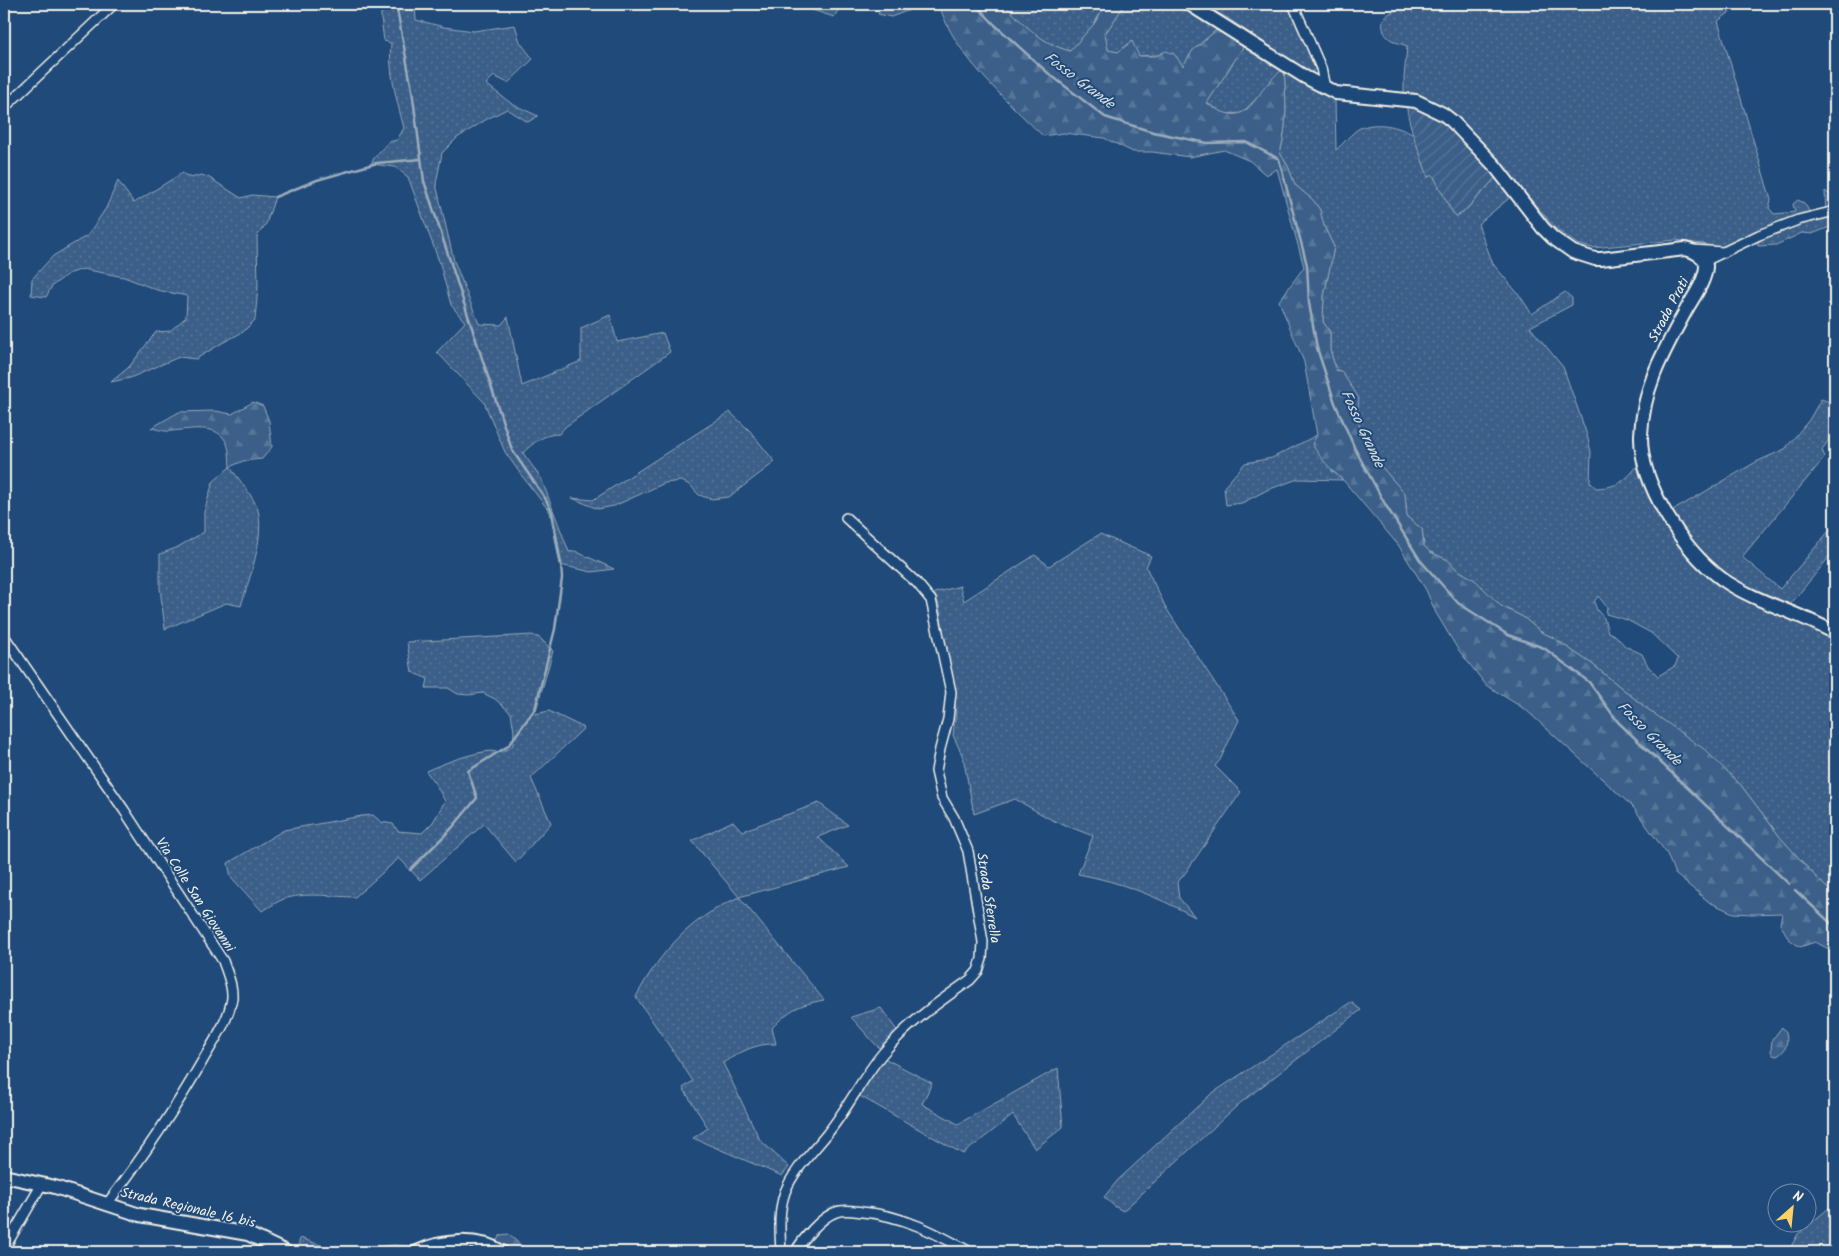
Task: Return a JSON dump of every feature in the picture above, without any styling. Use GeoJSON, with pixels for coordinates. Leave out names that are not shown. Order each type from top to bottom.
{"type":"FeatureCollection","features":[{"type":"Feature","properties":{"kind":"street"},"geometry":{"type":"LineString","coordinates":[[4,108],[114,4]]}},
{"type":"Feature","properties":{"kind":"street"},"geometry":{"type":"LineString","coordinates":[[1189,4],[1336,93],[1416,101],[1443,114],[1452,120],[1495,166],[1543,228],[1553,238],[1573,252],[1594,259],[1677,250],[1724,252]]}},
{"type":"Feature","properties":{"kind":"street"},"geometry":{"type":"LineString","coordinates":[[1293,4],[1320,68],[1325,88]]}},
{"type":"Feature","properties":{"kind":"street"},"geometry":{"type":"LineString","coordinates":[[1690,250],[1705,261],[1759,235],[1798,220],[1835,211]]}},
{"type":"Feature","properties":{"kind":"street"},"geometry":{"type":"LineString","coordinates":[[1702,281],[1724,252]]}},
{"type":"Feature","properties":{"kind":"street","name":"Strada Prati"},"geometry":{"type":"LineString","coordinates":[[1705,261],[1706,269],[1702,281],[1660,360],[1644,403],[1641,438],[1646,468],[1662,510],[1699,559],[1723,579],[1753,595],[1835,632]]}},
{"type":"Feature","properties":{"kind":"street","name":"Strada Sferrella"},"geometry":{"type":"LineString","coordinates":[[781,1252],[780,1218],[783,1199],[786,1189],[799,1166],[828,1133],[882,1054],[906,1030],[970,980],[978,971],[982,959],[983,942],[968,851],[954,818],[942,798],[936,771],[948,719],[951,692],[931,600],[917,583],[846,518]]}},
{"type":"Feature","properties":{"kind":"street","name":"Via Colle San Giovanni"},"geometry":{"type":"LineString","coordinates":[[4,636],[124,810],[223,961],[231,982],[232,998],[220,1031],[180,1100],[145,1154],[107,1204]]}},
{"type":"Feature","properties":{"kind":"street","name":"Strada Regionale 16 bis"},"geometry":{"type":"LineString","coordinates":[[4,1176],[42,1184],[140,1214],[248,1234],[286,1252]]}},
{"type":"Feature","properties":{"kind":"street"},"geometry":{"type":"LineString","coordinates":[[4,1249],[42,1184]]}},
{"type":"Feature","properties":{"kind":"street"},"geometry":{"type":"LineString","coordinates":[[795,1252],[812,1230],[829,1215],[845,1210],[881,1214],[904,1220],[945,1238],[970,1252]]}},
{"type":"Feature","properties":{"kind":"street"},"geometry":{"type":"LineString","coordinates":[[417,1252],[458,1242],[478,1243],[502,1252]]}},
{"type":"Feature","properties":{"kind":"green space"},"geometry":{"type":"Polygon","coordinates":[[[381,4],[415,4],[416,20],[444,27],[474,31],[515,25],[520,42],[533,59],[508,83],[494,76],[486,84],[512,104],[538,116],[528,122],[507,109],[457,138],[442,153],[436,184],[454,261],[479,324],[501,325],[508,317],[522,386],[581,361],[581,328],[610,315],[617,342],[663,333],[670,352],[565,427],[559,434],[543,437],[523,453],[541,478],[569,552],[575,551],[614,569],[592,572],[560,565],[550,512],[505,452],[484,402],[437,352],[465,322],[451,305],[440,264],[408,177],[395,167],[371,164],[388,142],[397,140],[404,128],[392,75],[391,43],[384,41],[381,4]]]}},
{"type":"Feature","properties":{"kind":"green space"},"geometry":{"type":"Polygon","coordinates":[[[801,4],[842,4],[834,17],[800,6],[801,4]]]}},
{"type":"Feature","properties":{"kind":"green space"},"geometry":{"type":"Polygon","coordinates":[[[883,4],[917,4],[912,9],[891,17],[878,14],[883,4]]]}},
{"type":"Feature","properties":{"kind":"green space"},"geometry":{"type":"Polygon","coordinates":[[[939,4],[1004,4],[1026,26],[1042,38],[1051,44],[1070,51],[1094,24],[1106,4],[1125,4],[1105,34],[1108,50],[1118,52],[1132,41],[1139,56],[1156,56],[1166,51],[1174,54],[1183,66],[1193,50],[1220,27],[1245,44],[1207,103],[1222,112],[1234,114],[1243,112],[1251,106],[1273,77],[1284,69],[1286,102],[1283,142],[1280,153],[1288,166],[1295,185],[1313,200],[1320,210],[1324,226],[1334,247],[1324,296],[1323,322],[1330,332],[1330,350],[1336,370],[1341,371],[1359,398],[1357,420],[1373,457],[1405,494],[1407,517],[1422,529],[1424,546],[1430,552],[1448,560],[1456,569],[1475,580],[1501,606],[1523,617],[1541,632],[1552,637],[1592,664],[1646,708],[1704,749],[1740,784],[1780,837],[1835,896],[1835,952],[1815,942],[1800,947],[1789,939],[1780,924],[1782,913],[1733,913],[1709,902],[1675,874],[1667,854],[1633,807],[1526,710],[1486,685],[1457,648],[1436,613],[1426,590],[1399,546],[1343,480],[1318,454],[1312,444],[1317,435],[1304,362],[1279,301],[1304,267],[1277,169],[1266,175],[1250,161],[1224,150],[1190,157],[1152,152],[1133,152],[1104,138],[1064,133],[1043,136],[998,92],[968,58],[946,23],[939,4]]]}},
{"type":"Feature","properties":{"kind":"green space"},"geometry":{"type":"Polygon","coordinates":[[[1004,4],[1106,4],[1094,24],[1070,51],[1051,44],[1042,38],[1026,26],[1004,4]]]}},
{"type":"Feature","properties":{"kind":"green space"},"geometry":{"type":"Polygon","coordinates":[[[1125,4],[1176,4],[1220,27],[1193,50],[1183,67],[1174,54],[1138,56],[1108,50],[1105,34],[1125,4]]]}},
{"type":"Feature","properties":{"kind":"green space"},"geometry":{"type":"Polygon","coordinates":[[[1202,4],[1289,4],[1316,67],[1313,72],[1307,72],[1229,19],[1202,4]]]}},
{"type":"Feature","properties":{"kind":"green space"},"geometry":{"type":"Polygon","coordinates":[[[1401,4],[1741,4],[1718,21],[1771,200],[1769,208],[1774,214],[1795,212],[1793,204],[1798,200],[1804,203],[1811,214],[1826,212],[1825,191],[1835,198],[1835,225],[1812,234],[1802,233],[1776,245],[1758,246],[1757,231],[1719,248],[1676,240],[1592,248],[1577,244],[1555,228],[1461,120],[1439,104],[1426,98],[1404,95],[1407,46],[1389,38],[1384,32],[1382,24],[1385,17],[1399,8],[1401,4]]]}},
{"type":"Feature","properties":{"kind":"green space"},"geometry":{"type":"Polygon","coordinates":[[[1245,44],[1335,99],[1336,150],[1357,130],[1367,126],[1388,125],[1414,135],[1428,177],[1433,175],[1456,216],[1463,213],[1498,175],[1513,195],[1478,224],[1493,264],[1520,296],[1532,314],[1565,292],[1572,298],[1572,305],[1530,327],[1563,367],[1587,435],[1591,452],[1590,482],[1596,488],[1616,484],[1630,475],[1639,464],[1650,494],[1741,596],[1759,607],[1800,621],[1835,641],[1835,896],[1780,837],[1740,784],[1592,664],[1552,637],[1541,632],[1523,617],[1501,606],[1475,580],[1456,569],[1448,560],[1430,552],[1424,546],[1422,529],[1407,517],[1405,494],[1373,457],[1357,420],[1358,398],[1341,372],[1336,370],[1330,350],[1330,332],[1323,322],[1324,296],[1334,247],[1324,226],[1320,210],[1313,200],[1295,185],[1288,166],[1280,153],[1283,142],[1286,102],[1284,70],[1242,113],[1225,114],[1207,103],[1245,44]],[[1598,596],[1594,602],[1597,610],[1604,618],[1608,632],[1616,636],[1625,646],[1642,654],[1648,666],[1658,676],[1675,666],[1678,659],[1651,633],[1627,620],[1606,614],[1607,607],[1598,596]]]}},
{"type":"Feature","properties":{"kind":"green space"},"geometry":{"type":"Polygon","coordinates":[[[1406,103],[1435,117],[1452,129],[1498,175],[1463,213],[1456,216],[1433,175],[1428,177],[1412,131],[1406,103]]]}},
{"type":"Feature","properties":{"kind":"green space"},"geometry":{"type":"Polygon","coordinates":[[[182,173],[191,178],[201,175],[208,177],[241,198],[252,195],[275,197],[266,224],[257,236],[258,287],[255,320],[243,332],[196,359],[179,357],[130,378],[111,382],[129,367],[156,332],[170,331],[186,317],[187,296],[157,290],[124,277],[83,269],[68,274],[52,286],[46,297],[31,295],[32,279],[53,256],[88,235],[106,208],[118,181],[134,203],[182,173]]]}},
{"type":"Feature","properties":{"kind":"green space"},"geometry":{"type":"Polygon","coordinates":[[[1821,399],[1827,401],[1835,409],[1835,430],[1822,450],[1825,457],[1742,557],[1780,589],[1835,524],[1835,550],[1789,606],[1752,589],[1719,568],[1699,549],[1672,511],[1756,462],[1785,449],[1809,420],[1821,399]]]}},
{"type":"Feature","properties":{"kind":"green space"},"geometry":{"type":"Polygon","coordinates":[[[253,402],[263,406],[269,421],[272,447],[262,459],[243,461],[230,467],[228,446],[223,437],[217,433],[202,429],[163,431],[151,428],[179,412],[215,411],[232,414],[253,402]]]}},
{"type":"Feature","properties":{"kind":"green space"},"geometry":{"type":"Polygon","coordinates":[[[730,412],[750,431],[775,462],[729,497],[711,499],[699,495],[690,485],[681,481],[665,483],[614,506],[598,509],[572,498],[593,500],[730,412]]]}},
{"type":"Feature","properties":{"kind":"green space"},"geometry":{"type":"Polygon","coordinates":[[[1317,435],[1332,471],[1343,480],[1298,479],[1267,490],[1242,503],[1226,505],[1224,487],[1245,463],[1272,458],[1317,435]]]}},
{"type":"Feature","properties":{"kind":"green space"},"geometry":{"type":"Polygon","coordinates":[[[230,467],[254,500],[260,521],[258,546],[241,606],[226,603],[165,629],[160,588],[160,554],[176,548],[204,532],[204,512],[213,482],[230,467]]]}},
{"type":"Feature","properties":{"kind":"green space"},"geometry":{"type":"Polygon","coordinates":[[[1100,534],[1151,556],[1146,567],[1166,608],[1239,720],[1220,760],[1215,766],[1241,792],[1177,883],[1179,898],[1195,917],[1138,891],[1109,881],[1078,874],[1093,836],[1052,820],[1015,799],[974,814],[963,757],[953,735],[956,712],[939,605],[934,593],[960,586],[964,601],[1035,555],[1049,566],[1100,534]]]}},
{"type":"Feature","properties":{"kind":"green space"},"geometry":{"type":"Polygon","coordinates":[[[532,635],[540,638],[553,651],[535,714],[549,711],[584,728],[531,778],[551,823],[516,862],[484,824],[420,880],[399,858],[355,897],[296,896],[281,900],[262,911],[231,877],[228,863],[284,830],[373,815],[381,822],[393,824],[398,831],[422,833],[433,822],[445,801],[426,771],[468,756],[488,751],[498,752],[505,750],[513,745],[514,731],[511,713],[495,699],[483,693],[468,695],[458,694],[448,688],[426,688],[428,679],[412,672],[407,642],[532,635]]]}},
{"type":"Feature","properties":{"kind":"green space"},"geometry":{"type":"Polygon","coordinates":[[[819,803],[848,825],[818,837],[849,867],[739,897],[692,841],[733,821],[742,831],[819,803]]]}},
{"type":"Feature","properties":{"kind":"green space"},"geometry":{"type":"Polygon","coordinates":[[[740,898],[824,1000],[795,1009],[778,1022],[772,1028],[776,1044],[748,1049],[723,1063],[760,1140],[789,1167],[782,1176],[693,1138],[708,1128],[683,1088],[693,1081],[636,997],[655,966],[678,938],[705,916],[740,898]]]}},
{"type":"Feature","properties":{"kind":"green space"},"geometry":{"type":"Polygon","coordinates":[[[1351,1002],[1361,1010],[1239,1104],[1123,1211],[1104,1197],[1118,1180],[1211,1094],[1351,1002]]]}},
{"type":"Feature","properties":{"kind":"green space"},"geometry":{"type":"Polygon","coordinates":[[[881,1008],[898,1032],[882,1049],[876,1045],[851,1017],[881,1008]]]}},
{"type":"Feature","properties":{"kind":"green space"},"geometry":{"type":"Polygon","coordinates":[[[1782,1027],[1786,1032],[1787,1043],[1783,1052],[1777,1056],[1773,1055],[1771,1051],[1772,1040],[1782,1027]]]}},
{"type":"Feature","properties":{"kind":"green space"},"geometry":{"type":"Polygon","coordinates":[[[884,1058],[932,1083],[922,1104],[958,1124],[1058,1068],[1063,1127],[1035,1149],[1013,1115],[963,1154],[858,1095],[884,1058]]]}},
{"type":"Feature","properties":{"kind":"green space"},"geometry":{"type":"Polygon","coordinates":[[[1835,1203],[1835,1252],[1788,1252],[1798,1234],[1816,1234],[1816,1219],[1835,1203]]]}},
{"type":"Feature","properties":{"kind":"green space"},"geometry":{"type":"Polygon","coordinates":[[[508,1234],[529,1252],[494,1243],[501,1235],[508,1234]]]}},
{"type":"Feature","properties":{"kind":"green space"},"geometry":{"type":"Polygon","coordinates":[[[300,1238],[338,1251],[393,1245],[418,1246],[429,1252],[297,1252],[300,1238]]]}},
{"type":"Feature","properties":{"kind":"green space"},"geometry":{"type":"Polygon","coordinates":[[[480,1249],[490,1252],[429,1252],[480,1249]]]}},
{"type":"Feature","properties":{"kind":"waterway"},"geometry":{"type":"LineString","coordinates":[[398,4],[397,9],[412,90],[424,181],[512,450],[545,498],[552,512],[562,578],[555,629],[535,709],[508,746],[468,771],[477,798],[452,828],[410,870]]}},
{"type":"Feature","properties":{"kind":"waterway","name":"Fosso Grande"},"geometry":{"type":"LineString","coordinates":[[975,4],[995,25],[1048,73],[1105,117],[1153,132],[1207,143],[1246,142],[1279,159],[1307,265],[1309,303],[1317,348],[1335,403],[1355,449],[1385,504],[1420,560],[1458,603],[1508,635],[1544,648],[1589,682],[1618,722],[1789,884]]}},
{"type":"Feature","properties":{"kind":"waterway"},"geometry":{"type":"LineString","coordinates":[[275,197],[317,180],[377,163],[421,159]]}},
{"type":"Feature","properties":{"kind":"waterway","name":"Fosso Grande"},"geometry":{"type":"LineString","coordinates":[[1795,890],[1835,927]]}}]}
